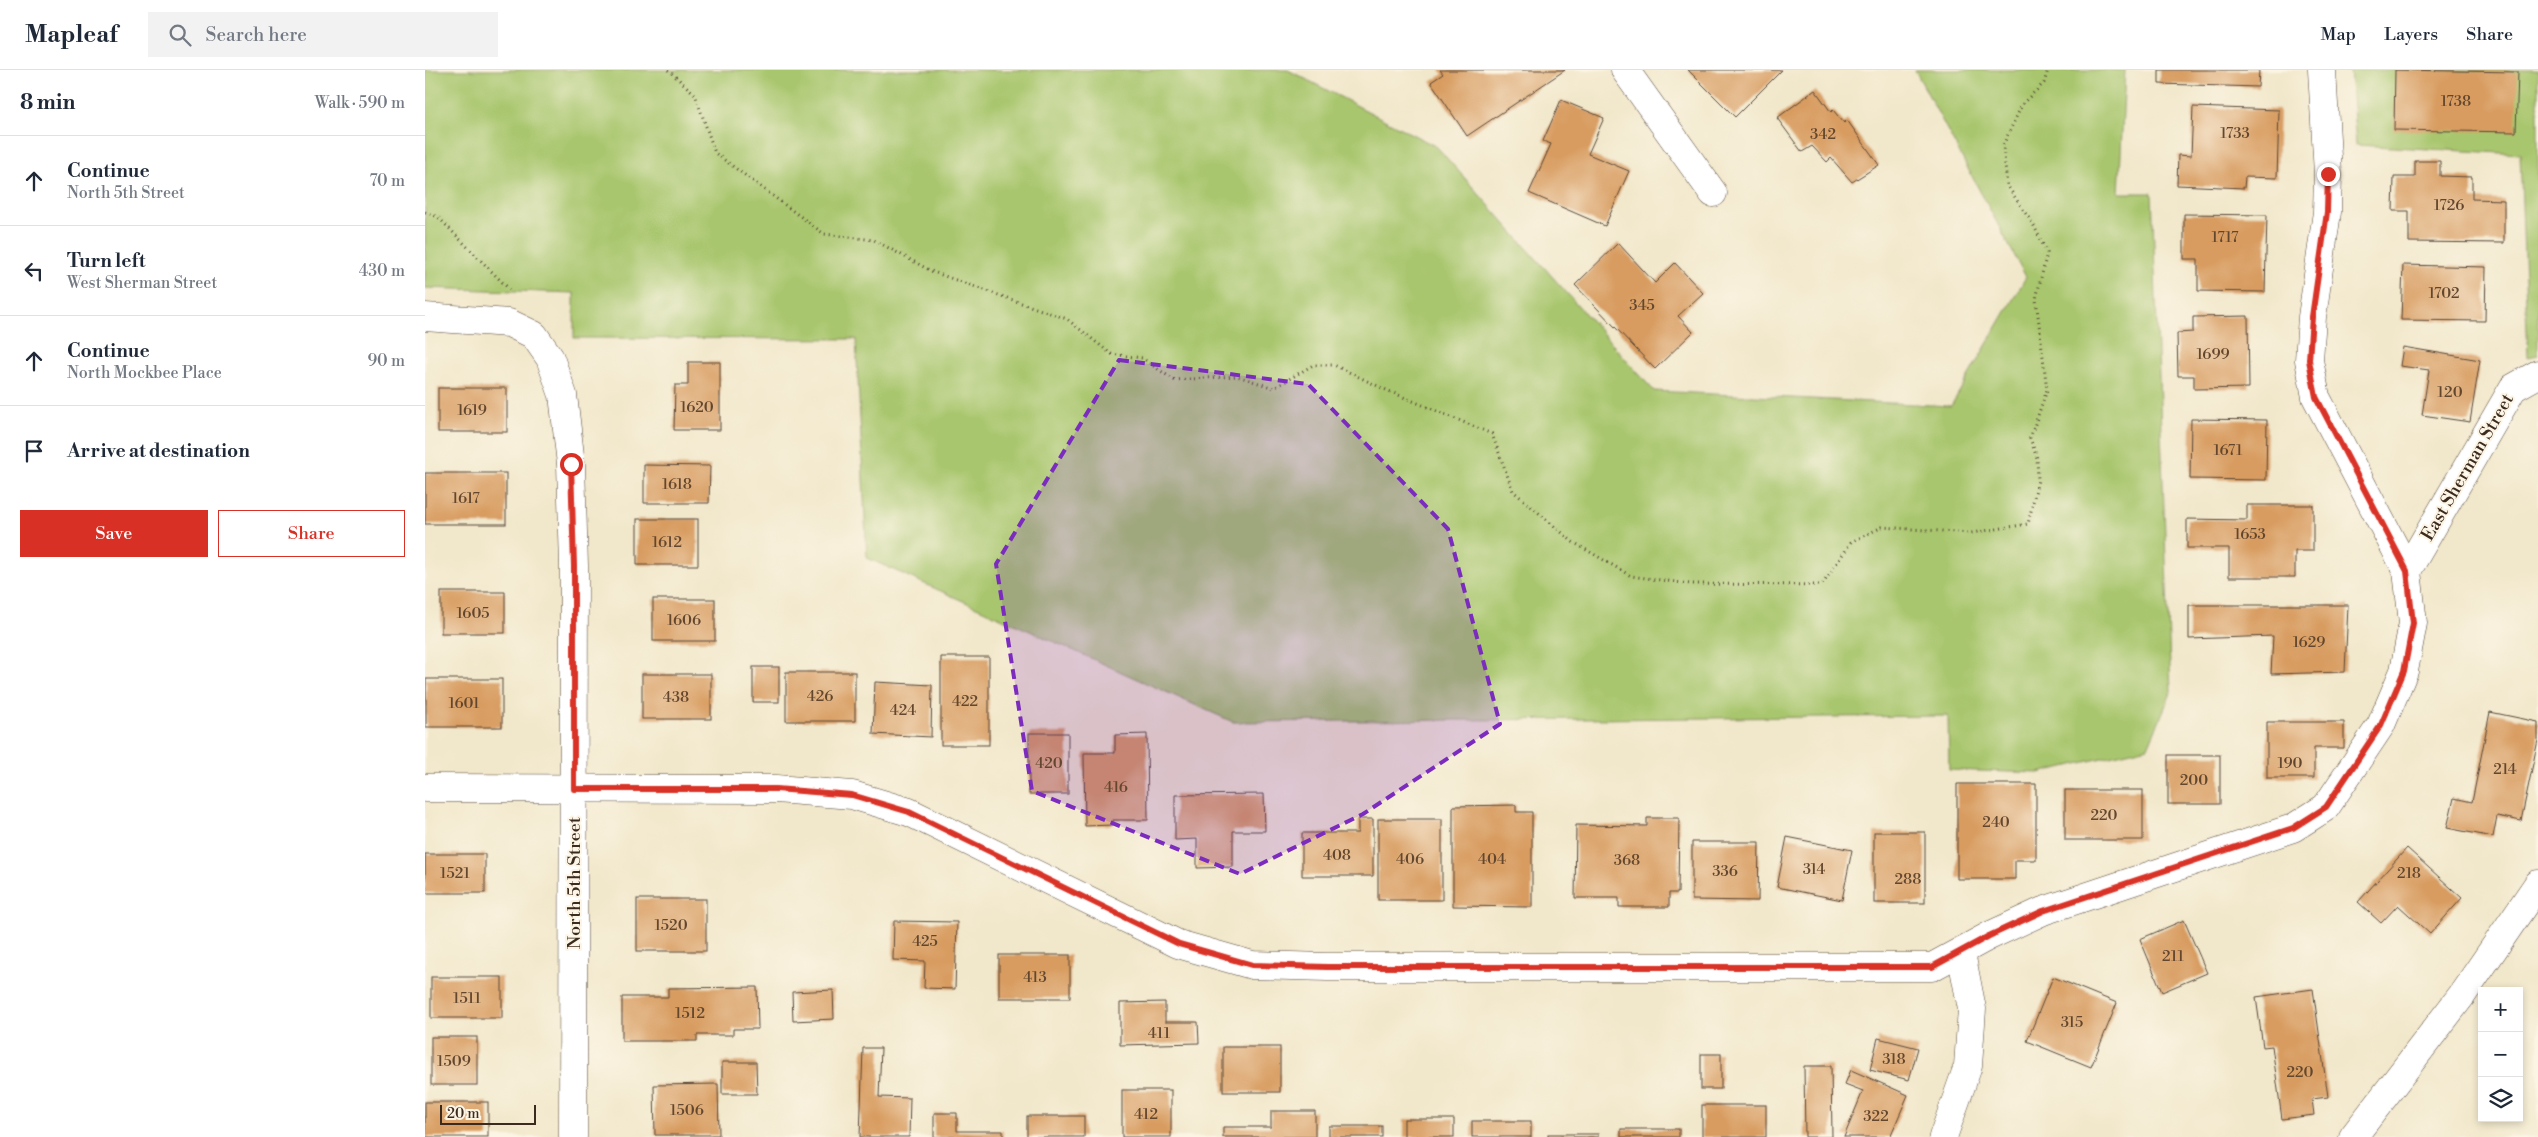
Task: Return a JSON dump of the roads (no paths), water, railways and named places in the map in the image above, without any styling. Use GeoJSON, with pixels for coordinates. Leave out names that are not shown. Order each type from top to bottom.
{"type":"FeatureCollection","features":[{"type":"Feature","properties":{"kind":"street"},"geometry":{"type":"LineString","coordinates":[[1625,70],[1713,193]]}},
{"type":"Feature","properties":{"kind":"street"},"geometry":{"type":"LineString","coordinates":[[425,788],[776,789],[852,795],[909,812],[1179,944],[1252,965],[1327,967],[1932,967],[1961,954],[1989,936],[2043,911],[2293,828],[2326,807],[2381,725],[2404,671],[2413,623],[2407,571],[2316,397],[2309,360],[2312,317],[2327,212],[2328,174],[2322,70]]}},
{"type":"Feature","properties":{"kind":"street","name":"North 5th Street"},"geometry":{"type":"LineString","coordinates":[[425,317],[509,323],[534,335],[550,358],[563,395],[571,464],[574,566],[573,1137]]}},
{"type":"Feature","properties":{"kind":"street","name":"East Sherman Street"},"geometry":{"type":"LineString","coordinates":[[2407,571],[2513,388],[2538,374]]}},
{"type":"Feature","properties":{"kind":"street"},"geometry":{"type":"LineString","coordinates":[[2353,1137],[2461,995],[2538,884]]}},
{"type":"Feature","properties":{"kind":"street"},"geometry":{"type":"LineString","coordinates":[[1943,1137],[1967,1066],[1972,1009],[1961,954]]}}]}
